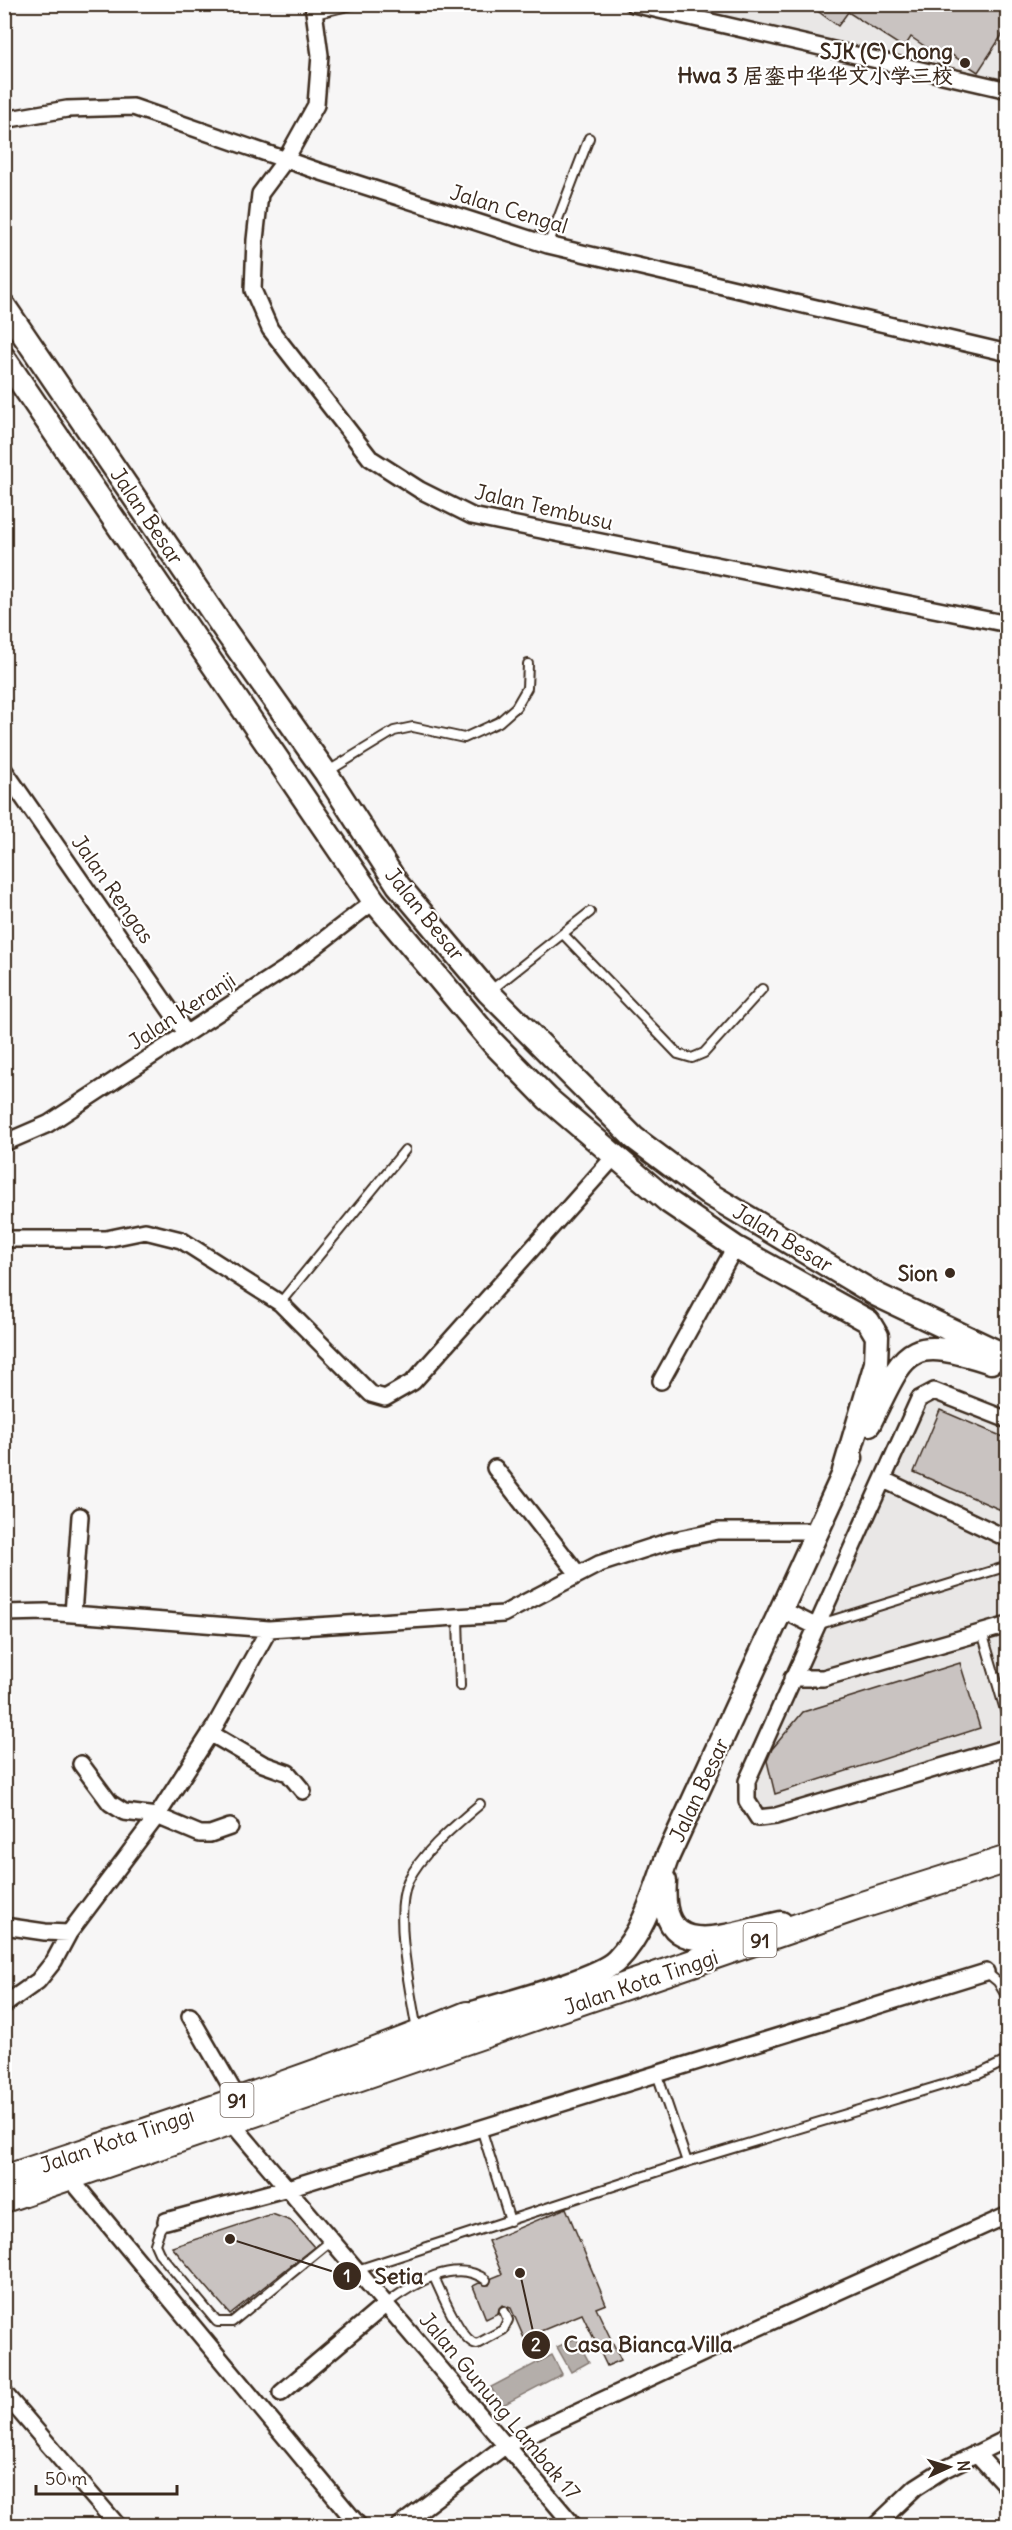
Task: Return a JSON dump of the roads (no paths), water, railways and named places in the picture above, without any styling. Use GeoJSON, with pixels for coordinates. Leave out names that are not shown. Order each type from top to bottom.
{"type":"FeatureCollection","features":[{"type":"Feature","properties":{"kind":"highway","name":"Jalan Kota Tinggi"},"geometry":{"type":"LineString","coordinates":[[4,2178],[514,2026],[856,1907],[1008,1859]]}},
{"type":"Feature","properties":{"kind":"highway","name":"Jalan Kota Tinggi"},"geometry":{"type":"LineString","coordinates":[[234,2110],[467,2015]]}},
{"type":"Feature","properties":{"kind":"highway"},"geometry":{"type":"LineString","coordinates":[[4,2199],[69,2177],[234,2110]]}},
{"type":"Feature","properties":{"kind":"main road","name":"Jalan Besar"},"geometry":{"type":"LineString","coordinates":[[4,306],[226,632],[326,773],[399,885],[488,992],[634,1138],[709,1194],[877,1295],[1008,1357]]}},
{"type":"Feature","properties":{"kind":"main road","name":"Jalan Besar"},"geometry":{"type":"LineString","coordinates":[[4,358],[374,902],[493,1043],[548,1099],[669,1202],[735,1247],[850,1309],[873,1327],[877,1336],[876,1363],[844,1471]]}},
{"type":"Feature","properties":{"kind":"main road","name":"Jalan Besar"},"geometry":{"type":"LineString","coordinates":[[467,2015],[584,1978],[615,1962],[633,1941],[648,1911],[667,1858],[819,1531],[844,1471],[898,1366],[909,1355],[933,1348],[952,1350],[1008,1367]]}},
{"type":"Feature","properties":{"kind":"main road"},"geometry":{"type":"LineString","coordinates":[[667,1858],[663,1903],[674,1930],[685,1937],[697,1939],[713,1937],[856,1907]]}},
{"type":"Feature","properties":{"kind":"street"},"geometry":{"type":"LineString","coordinates":[[633,4],[1008,90]]}},
{"type":"Feature","properties":{"kind":"street","name":"Jalan Tembusu"},"geometry":{"type":"LineString","coordinates":[[314,9],[320,55],[316,105],[286,159],[260,194],[253,290],[270,329],[370,458],[420,490],[472,516],[1008,624]]}},
{"type":"Feature","properties":{"kind":"street","name":"Jalan Cengal"},"geometry":{"type":"LineString","coordinates":[[4,120],[67,109],[133,107],[548,245],[1008,353]]}},
{"type":"Feature","properties":{"kind":"street","name":"Jalan Rengas"},"geometry":{"type":"LineString","coordinates":[[6,777],[186,1033]]}},
{"type":"Feature","properties":{"kind":"street","name":"Jalan Keranji"},"geometry":{"type":"LineString","coordinates":[[4,1143],[48,1124],[291,965],[374,902]]}},
{"type":"Feature","properties":{"kind":"street"},"geometry":{"type":"LineString","coordinates":[[4,1239],[105,1239],[145,1232],[168,1235],[182,1240],[280,1302],[371,1394],[385,1398],[413,1382],[614,1157]]}},
{"type":"Feature","properties":{"kind":"street"},"geometry":{"type":"LineString","coordinates":[[662,1381],[735,1247]]}},
{"type":"Feature","properties":{"kind":"street"},"geometry":{"type":"LineString","coordinates":[[1008,1420],[934,1391],[919,1399],[747,1781],[747,1801],[758,1818],[776,1816],[1008,1748]]}},
{"type":"Feature","properties":{"kind":"street"},"geometry":{"type":"LineString","coordinates":[[495,1468],[578,1574]]}},
{"type":"Feature","properties":{"kind":"street"},"geometry":{"type":"LineString","coordinates":[[884,1480],[1008,1539]]}},
{"type":"Feature","properties":{"kind":"street"},"geometry":{"type":"LineString","coordinates":[[73,1614],[80,1516]]}},
{"type":"Feature","properties":{"kind":"street"},"geometry":{"type":"LineString","coordinates":[[4,1613],[73,1614],[268,1629],[503,1614],[599,1564],[670,1541],[717,1531],[819,1531]]}},
{"type":"Feature","properties":{"kind":"street"},"geometry":{"type":"LineString","coordinates":[[781,1609],[815,1626]]}},
{"type":"Feature","properties":{"kind":"street"},"geometry":{"type":"LineString","coordinates":[[792,1678],[823,1678],[1008,1625]]}},
{"type":"Feature","properties":{"kind":"street"},"geometry":{"type":"LineString","coordinates":[[4,2005],[38,1982],[54,1961],[69,1933],[158,1816],[210,1733],[268,1629]]}},
{"type":"Feature","properties":{"kind":"street"},"geometry":{"type":"LineString","coordinates":[[210,1733],[263,1764],[288,1773],[303,1791]]}},
{"type":"Feature","properties":{"kind":"street"},"geometry":{"type":"LineString","coordinates":[[81,1764],[110,1803],[124,1812],[158,1816],[200,1834],[210,1834],[230,1827]]}},
{"type":"Feature","properties":{"kind":"street"},"geometry":{"type":"LineString","coordinates":[[4,1926],[69,1933]]}},
{"type":"Feature","properties":{"kind":"street"},"geometry":{"type":"LineString","coordinates":[[166,2222],[288,2188],[986,1972]]}},
{"type":"Feature","properties":{"kind":"street","name":"Jalan Gunung Lambak 17"},"geometry":{"type":"LineString","coordinates":[[190,2016],[234,2110],[288,2188],[574,2526]]}},
{"type":"Feature","properties":{"kind":"street"},"geometry":{"type":"LineString","coordinates":[[69,2177],[359,2526]]}},
{"type":"Feature","properties":{"kind":"street"},"geometry":{"type":"LineString","coordinates":[[399,2526],[506,2445],[1008,2215]]}},
{"type":"Feature","properties":{"kind":"street"},"geometry":{"type":"LineString","coordinates":[[281,2393],[386,2304]]}},
{"type":"Feature","properties":{"kind":"street"},"geometry":{"type":"LineString","coordinates":[[4,2393],[118,2526]]}},
{"type":"Feature","properties":{"kind":"street"},"geometry":{"type":"LineString","coordinates":[[876,2526],[916,2487],[941,2471],[1008,2438]]}},
{"type":"Feature","properties":{"kind":"street"},"geometry":{"type":"LineString","coordinates":[[976,2453],[1008,2488]]}},
{"type":"Feature","properties":{"kind":"lane"},"geometry":{"type":"LineString","coordinates":[[314,9],[356,4]]}},
{"type":"Feature","properties":{"kind":"lane"},"geometry":{"type":"LineString","coordinates":[[548,245],[589,138]]}},
{"type":"Feature","properties":{"kind":"lane"},"geometry":{"type":"LineString","coordinates":[[326,773],[394,731],[413,727],[464,738],[499,722],[516,707],[527,688],[528,663]]}},
{"type":"Feature","properties":{"kind":"lane"},"geometry":{"type":"LineString","coordinates":[[488,992],[590,912]]}},
{"type":"Feature","properties":{"kind":"lane"},"geometry":{"type":"LineString","coordinates":[[563,934],[678,1054],[692,1058],[704,1053],[762,989]]}},
{"type":"Feature","properties":{"kind":"lane"},"geometry":{"type":"LineString","coordinates":[[280,1302],[405,1150]]}},
{"type":"Feature","properties":{"kind":"lane"},"geometry":{"type":"LineString","coordinates":[[815,1626],[1008,1566]]}},
{"type":"Feature","properties":{"kind":"lane"},"geometry":{"type":"LineString","coordinates":[[458,1618],[460,1686]]}},
{"type":"Feature","properties":{"kind":"lane"},"geometry":{"type":"LineString","coordinates":[[982,1632],[1008,1720]]}},
{"type":"Feature","properties":{"kind":"lane"},"geometry":{"type":"LineString","coordinates":[[418,2035],[405,1954],[402,1916],[408,1881],[433,1846],[480,1804]]}},
{"type":"Feature","properties":{"kind":"lane"},"geometry":{"type":"LineString","coordinates":[[986,1972],[998,1982],[1008,1999]]}},
{"type":"Feature","properties":{"kind":"lane"},"geometry":{"type":"LineString","coordinates":[[357,2270],[687,2162],[979,2074],[1008,2060]]}},
{"type":"Feature","properties":{"kind":"lane"},"geometry":{"type":"LineString","coordinates":[[657,2074],[687,2162]]}},
{"type":"Feature","properties":{"kind":"lane"},"geometry":{"type":"LineString","coordinates":[[481,2128],[510,2221]]}},
{"type":"Feature","properties":{"kind":"lane"},"geometry":{"type":"LineString","coordinates":[[166,2222],[160,2229],[155,2244],[159,2253],[217,2322],[232,2322],[332,2241]]}},
{"type":"Feature","properties":{"kind":"lane"},"geometry":{"type":"LineString","coordinates":[[386,2304],[402,2291],[434,2277],[468,2270],[486,2280]]}},
{"type":"Feature","properties":{"kind":"lane"},"geometry":{"type":"LineString","coordinates":[[434,2277],[461,2330],[473,2343],[477,2344],[503,2331],[508,2320],[504,2311]]}},
{"type":"Feature","properties":{"kind":"place","name":"SJK (C) Chong Hwa 3 居銮中华华文小学三校"},"geometry":{"type":"Point","coordinates":[965,63]}},
{"type":"Feature","properties":{"kind":"place","name":"Sion"},"geometry":{"type":"Point","coordinates":[950,1273]}},
{"type":"Feature","properties":{"kind":"place","name":"Setia"},"geometry":{"type":"Point","coordinates":[230,2239]}},
{"type":"Feature","properties":{"kind":"place","name":"Casa Bianca Villa"},"geometry":{"type":"Point","coordinates":[520,2273]}}]}
